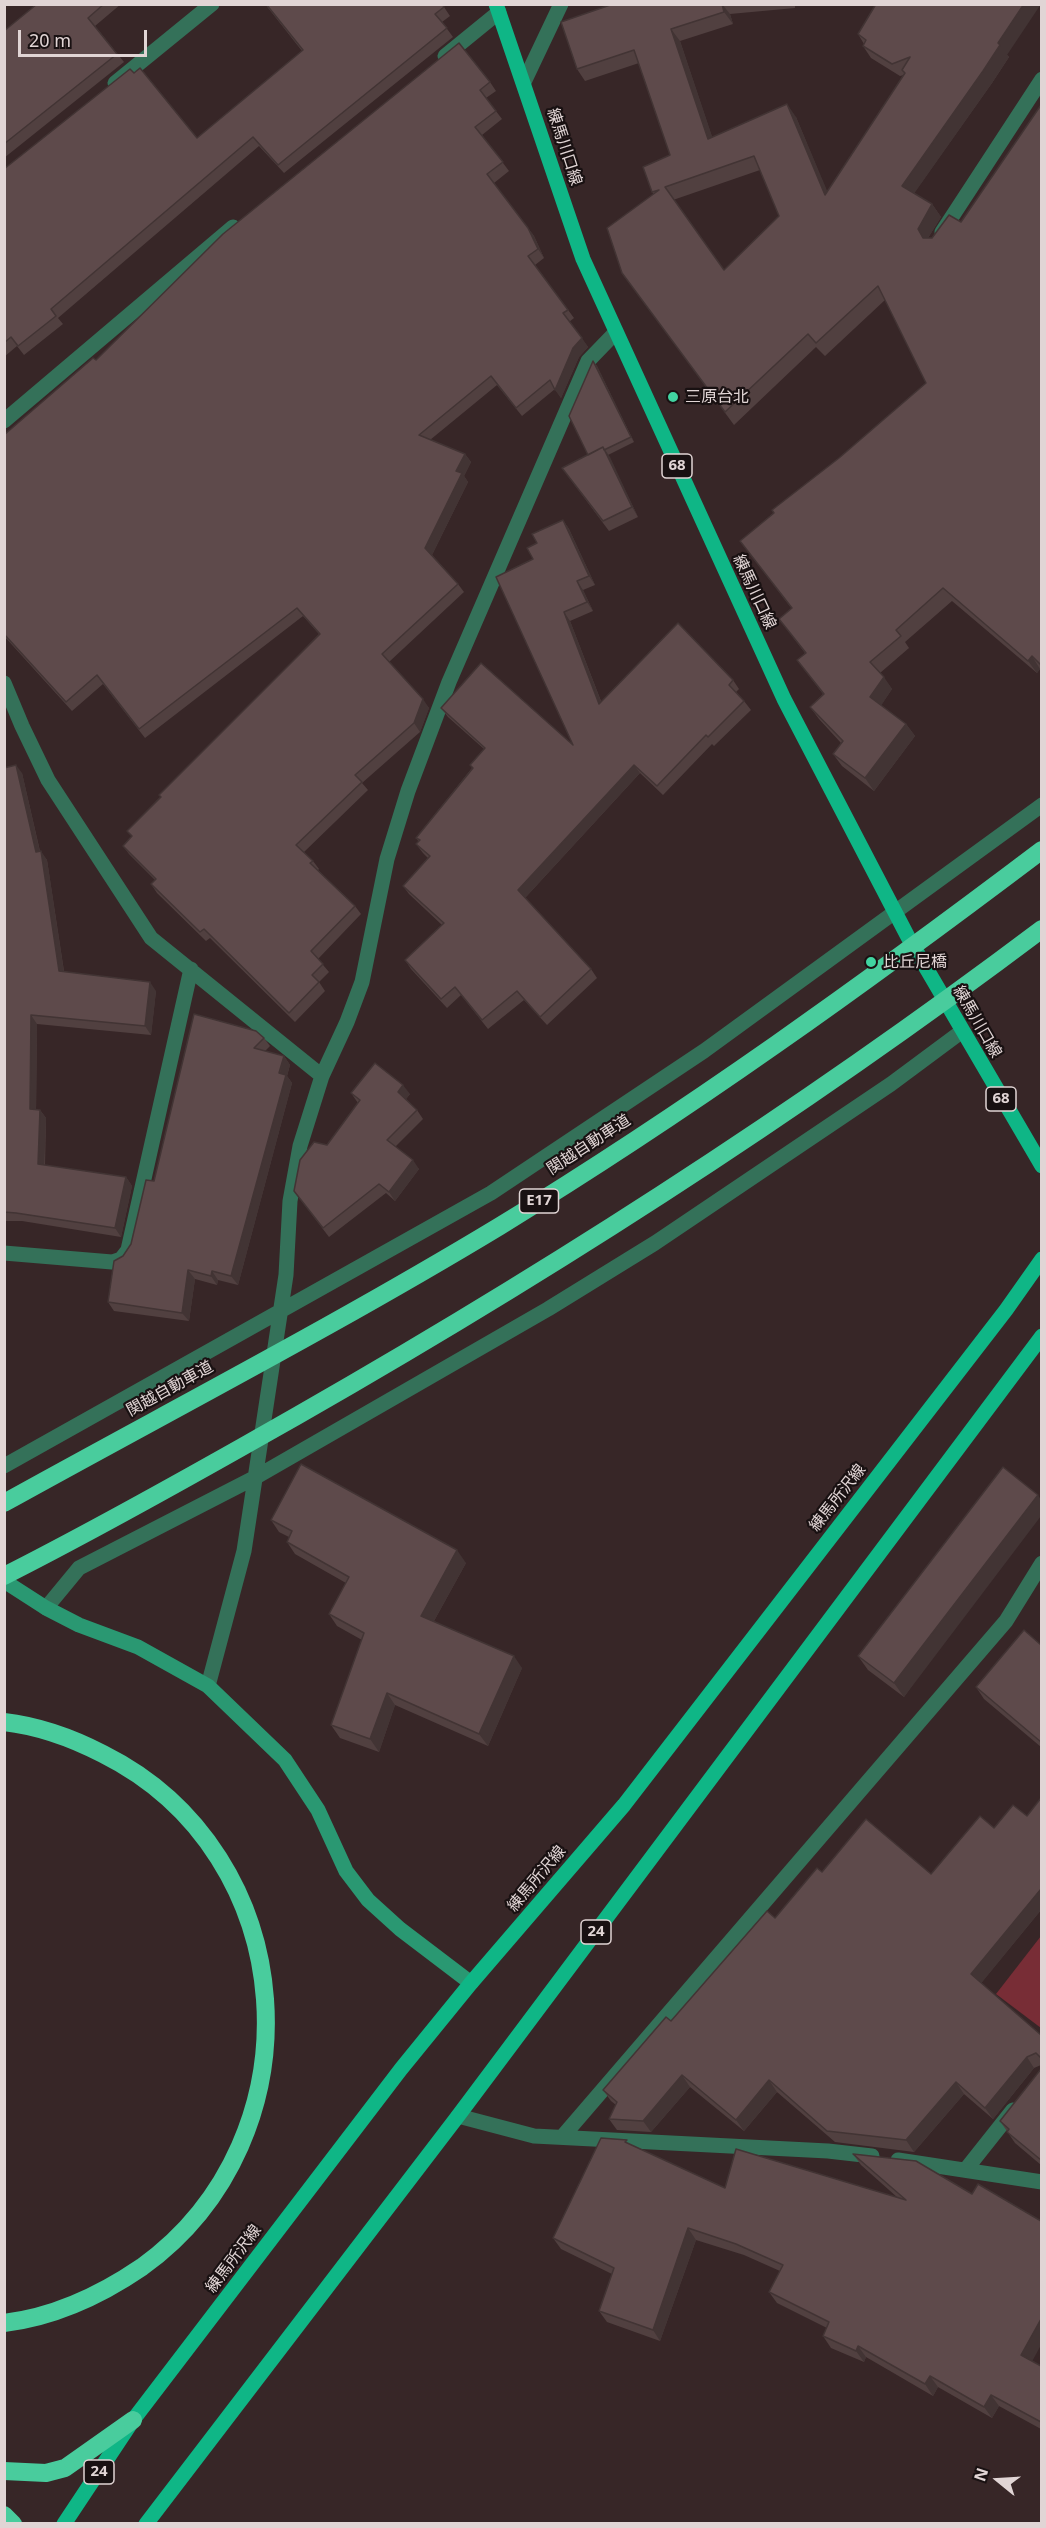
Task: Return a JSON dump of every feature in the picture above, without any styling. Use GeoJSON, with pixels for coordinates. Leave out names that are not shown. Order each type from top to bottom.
{"type":"FeatureCollection","features":[{"type":"Feature","properties":{"kind":"highway","name":"関越自動車道"},"geometry":{"type":"LineString","coordinates":[[4,1503],[362,1307],[501,1225],[720,1084],[891,964],[1041,850]]}},
{"type":"Feature","properties":{"kind":"highway"},"geometry":{"type":"LineString","coordinates":[[4,1576],[377,1371],[527,1282],[740,1145],[926,1016],[1041,929]]}},
{"type":"Feature","properties":{"kind":"highway"},"geometry":{"type":"LineString","coordinates":[[4,1722],[61,1735],[129,1766],[185,1813],[227,1870],[244,1904],[264,1974],[267,2012],[261,2079],[249,2124],[233,2161],[212,2196],[184,2230],[147,2263],[122,2280],[88,2298],[47,2314],[4,2323]]}},
{"type":"Feature","properties":{"kind":"highway"},"geometry":{"type":"LineString","coordinates":[[4,2472],[46,2473],[65,2468],[133,2420]]}},
{"type":"Feature","properties":{"kind":"highway"},"geometry":{"type":"LineString","coordinates":[[4,2515],[14,2523]]}},
{"type":"Feature","properties":{"kind":"main road","name":"練馬川口線"},"geometry":{"type":"LineString","coordinates":[[497,8],[583,259],[784,699],[895,913],[961,1032],[1041,1166]]}},
{"type":"Feature","properties":{"kind":"main road","name":"練馬所沢線"},"geometry":{"type":"LineString","coordinates":[[64,2523],[133,2420],[401,2069],[471,1983],[624,1805],[1006,1310],[1041,1259]]}},
{"type":"Feature","properties":{"kind":"main road","name":"24"},"geometry":{"type":"LineString","coordinates":[[146,2523],[458,2116],[1041,1336]]}},
{"type":"Feature","properties":{"kind":"street"},"geometry":{"type":"LineString","coordinates":[[105,91],[212,4]]}},
{"type":"Feature","properties":{"kind":"street"},"geometry":{"type":"LineString","coordinates":[[524,82],[561,4]]}},
{"type":"Feature","properties":{"kind":"street"},"geometry":{"type":"LineString","coordinates":[[434,64],[497,8]]}},
{"type":"Feature","properties":{"kind":"street"},"geometry":{"type":"LineString","coordinates":[[936,242],[1041,78]]}},
{"type":"Feature","properties":{"kind":"street"},"geometry":{"type":"LineString","coordinates":[[4,421],[241,220]]}},
{"type":"Feature","properties":{"kind":"street"},"geometry":{"type":"LineString","coordinates":[[208,1686],[244,1551],[286,1275],[290,1201],[300,1146],[322,1076],[347,1022],[362,982],[387,859],[408,791],[449,682],[588,361],[616,333]]}},
{"type":"Feature","properties":{"kind":"street"},"geometry":{"type":"LineString","coordinates":[[4,683],[44,771],[75,824],[151,938],[322,1076]]}},
{"type":"Feature","properties":{"kind":"street"},"geometry":{"type":"LineString","coordinates":[[4,1466],[491,1193],[704,1051],[1041,806]]}},
{"type":"Feature","properties":{"kind":"street"},"geometry":{"type":"LineString","coordinates":[[4,1253],[112,1262],[121,1259],[128,1250],[191,969]]}},
{"type":"Feature","properties":{"kind":"street"},"geometry":{"type":"LineString","coordinates":[[46,1608],[79,1568],[256,1477],[548,1309],[654,1243],[891,1084],[961,1032]]}},
{"type":"Feature","properties":{"kind":"street"},"geometry":{"type":"LineString","coordinates":[[563,2136],[1006,1621],[1041,1563]]}},
{"type":"Feature","properties":{"kind":"street"},"geometry":{"type":"LineString","coordinates":[[4,1581],[46,1608],[79,1625],[138,1647],[208,1686],[285,1760],[318,1810],[346,1871],[368,1900],[400,1929],[471,1983]]}},
{"type":"Feature","properties":{"kind":"street"},"geometry":{"type":"LineString","coordinates":[[967,2168],[1021,2100]]}},
{"type":"Feature","properties":{"kind":"street"},"geometry":{"type":"LineString","coordinates":[[458,2116],[534,2136],[828,2151],[967,2168],[1041,2182]]}},
{"type":"Feature","properties":{"kind":"shaded area"},"geometry":{"type":"Polygon","coordinates":[[[1041,1936],[1041,2028],[996,1994],[1041,1936]]]}},
{"type":"Feature","properties":{"kind":"building"},"geometry":{"type":"Polygon","coordinates":[[[37,4],[104,4],[88,18],[117,54],[4,144],[4,31],[37,4]]]}},
{"type":"Feature","properties":{"kind":"building"},"geometry":{"type":"Polygon","coordinates":[[[266,4],[442,4],[444,7],[435,14],[447,28],[278,165],[253,137],[51,309],[56,316],[18,346],[11,337],[4,343],[4,169],[130,69],[134,73],[140,68],[197,138],[303,50],[266,4]]]}},
{"type":"Feature","properties":{"kind":"building"},"geometry":{"type":"Polygon","coordinates":[[[613,4],[722,4],[724,12],[671,29],[708,139],[787,104],[825,195],[905,73],[902,70],[910,57],[892,64],[863,46],[866,40],[858,34],[876,4],[1024,4],[998,43],[1000,45],[983,71],[902,186],[932,204],[918,229],[923,238],[932,238],[949,215],[961,222],[1041,105],[1041,665],[1032,656],[1028,661],[943,588],[896,630],[901,636],[870,662],[884,677],[870,697],[906,724],[865,778],[833,754],[843,741],[810,707],[824,694],[797,660],[806,653],[779,619],[792,608],[740,541],[774,513],[772,510],[839,458],[926,383],[878,286],[816,343],[808,334],[725,412],[622,273],[607,228],[659,190],[652,192],[643,167],[670,155],[634,50],[577,69],[561,22],[613,4]],[[754,156],[665,187],[724,270],[779,216],[754,156]]]}},
{"type":"Feature","properties":{"kind":"building"},"geometry":{"type":"Polygon","coordinates":[[[459,43],[490,82],[480,90],[496,111],[475,127],[503,162],[487,174],[528,228],[538,249],[528,256],[568,310],[563,313],[582,338],[573,348],[555,390],[550,380],[516,408],[491,376],[419,435],[465,454],[456,471],[462,473],[425,548],[458,584],[382,654],[423,699],[414,723],[355,775],[362,782],[296,845],[313,861],[310,863],[355,906],[311,951],[323,964],[312,975],[319,982],[289,1013],[204,929],[200,932],[151,884],[156,879],[123,846],[132,836],[127,831],[161,797],[159,795],[320,634],[297,608],[139,729],[97,675],[66,702],[4,634],[4,435],[93,358],[96,360],[223,234],[459,43]]]}},
{"type":"Feature","properties":{"kind":"building"},"geometry":{"type":"Polygon","coordinates":[[[593,361],[631,437],[588,455],[569,416],[593,361]]]}},
{"type":"Feature","properties":{"kind":"building"},"geometry":{"type":"Polygon","coordinates":[[[603,447],[632,507],[603,521],[562,468],[603,447]]]}},
{"type":"Feature","properties":{"kind":"building"},"geometry":{"type":"Polygon","coordinates":[[[563,520],[589,576],[577,581],[587,602],[564,612],[599,704],[678,623],[733,680],[729,685],[744,701],[708,737],[706,735],[657,786],[634,765],[518,890],[591,969],[540,1017],[517,991],[482,1020],[455,987],[441,999],[405,960],[444,923],[403,886],[430,856],[416,844],[420,840],[416,838],[473,768],[470,765],[485,748],[441,708],[481,663],[573,745],[496,577],[533,559],[527,548],[537,543],[532,534],[563,520]]]}},
{"type":"Feature","properties":{"kind":"building"},"geometry":{"type":"Polygon","coordinates":[[[16,765],[36,852],[41,851],[59,971],[150,982],[145,1026],[31,1015],[30,1109],[40,1110],[38,1164],[126,1177],[115,1228],[4,1212],[4,768],[16,765]]]}},
{"type":"Feature","properties":{"kind":"building"},"geometry":{"type":"Polygon","coordinates":[[[194,1014],[256,1031],[264,1038],[254,1048],[284,1056],[279,1073],[286,1075],[231,1276],[212,1271],[211,1276],[188,1270],[182,1313],[108,1302],[114,1261],[123,1256],[131,1244],[146,1180],[154,1181],[194,1014]]]}},
{"type":"Feature","properties":{"kind":"building"},"geometry":{"type":"Polygon","coordinates":[[[375,1063],[403,1085],[398,1092],[417,1110],[387,1140],[413,1160],[389,1192],[379,1184],[323,1228],[294,1191],[300,1160],[314,1142],[327,1145],[360,1100],[351,1093],[375,1063]]]}},
{"type":"Feature","properties":{"kind":"building"},"geometry":{"type":"Polygon","coordinates":[[[301,1464],[457,1550],[421,1616],[514,1656],[479,1734],[387,1693],[370,1739],[331,1725],[364,1633],[329,1614],[349,1577],[287,1542],[292,1531],[271,1520],[301,1464]]]}},
{"type":"Feature","properties":{"kind":"building"},"geometry":{"type":"Polygon","coordinates":[[[1003,1467],[1038,1495],[894,1683],[858,1656],[1003,1467]]]}},
{"type":"Feature","properties":{"kind":"building"},"geometry":{"type":"Polygon","coordinates":[[[1024,1630],[1041,1645],[1041,1742],[976,1687],[1024,1630]]]}},
{"type":"Feature","properties":{"kind":"building"},"geometry":{"type":"Polygon","coordinates":[[[1041,1798],[1041,1889],[971,1974],[1041,2035],[1041,2058],[1036,2053],[1027,2057],[985,2108],[956,2082],[906,2140],[827,2131],[769,2080],[736,2120],[682,2075],[643,2121],[609,2119],[617,2102],[603,2090],[666,2017],[671,2021],[767,1911],[775,1918],[817,1868],[822,1872],[866,1819],[931,1874],[980,1816],[994,1828],[1013,1805],[1027,1816],[1041,1798]]]}},
{"type":"Feature","properties":{"kind":"building"},"geometry":{"type":"Polygon","coordinates":[[[1041,2069],[1041,2160],[1007,2132],[1009,2129],[1000,2121],[1041,2069]]]}},
{"type":"Feature","properties":{"kind":"building"},"geometry":{"type":"Polygon","coordinates":[[[601,2138],[627,2140],[625,2142],[725,2188],[736,2149],[906,2200],[853,2154],[916,2161],[972,2194],[978,2184],[1041,2221],[1041,2319],[1021,2355],[1041,2366],[1041,2422],[991,2395],[984,2407],[930,2376],[925,2384],[858,2346],[856,2351],[823,2336],[829,2322],[769,2292],[783,2265],[736,2244],[688,2228],[653,2330],[599,2311],[614,2268],[553,2238],[601,2138]]]}},
{"type":"Feature","properties":{"kind":"place","name":"三原台北"},"geometry":{"type":"Point","coordinates":[673,397]}},
{"type":"Feature","properties":{"kind":"place","name":"比丘尼橋"},"geometry":{"type":"Point","coordinates":[871,962]}}]}
